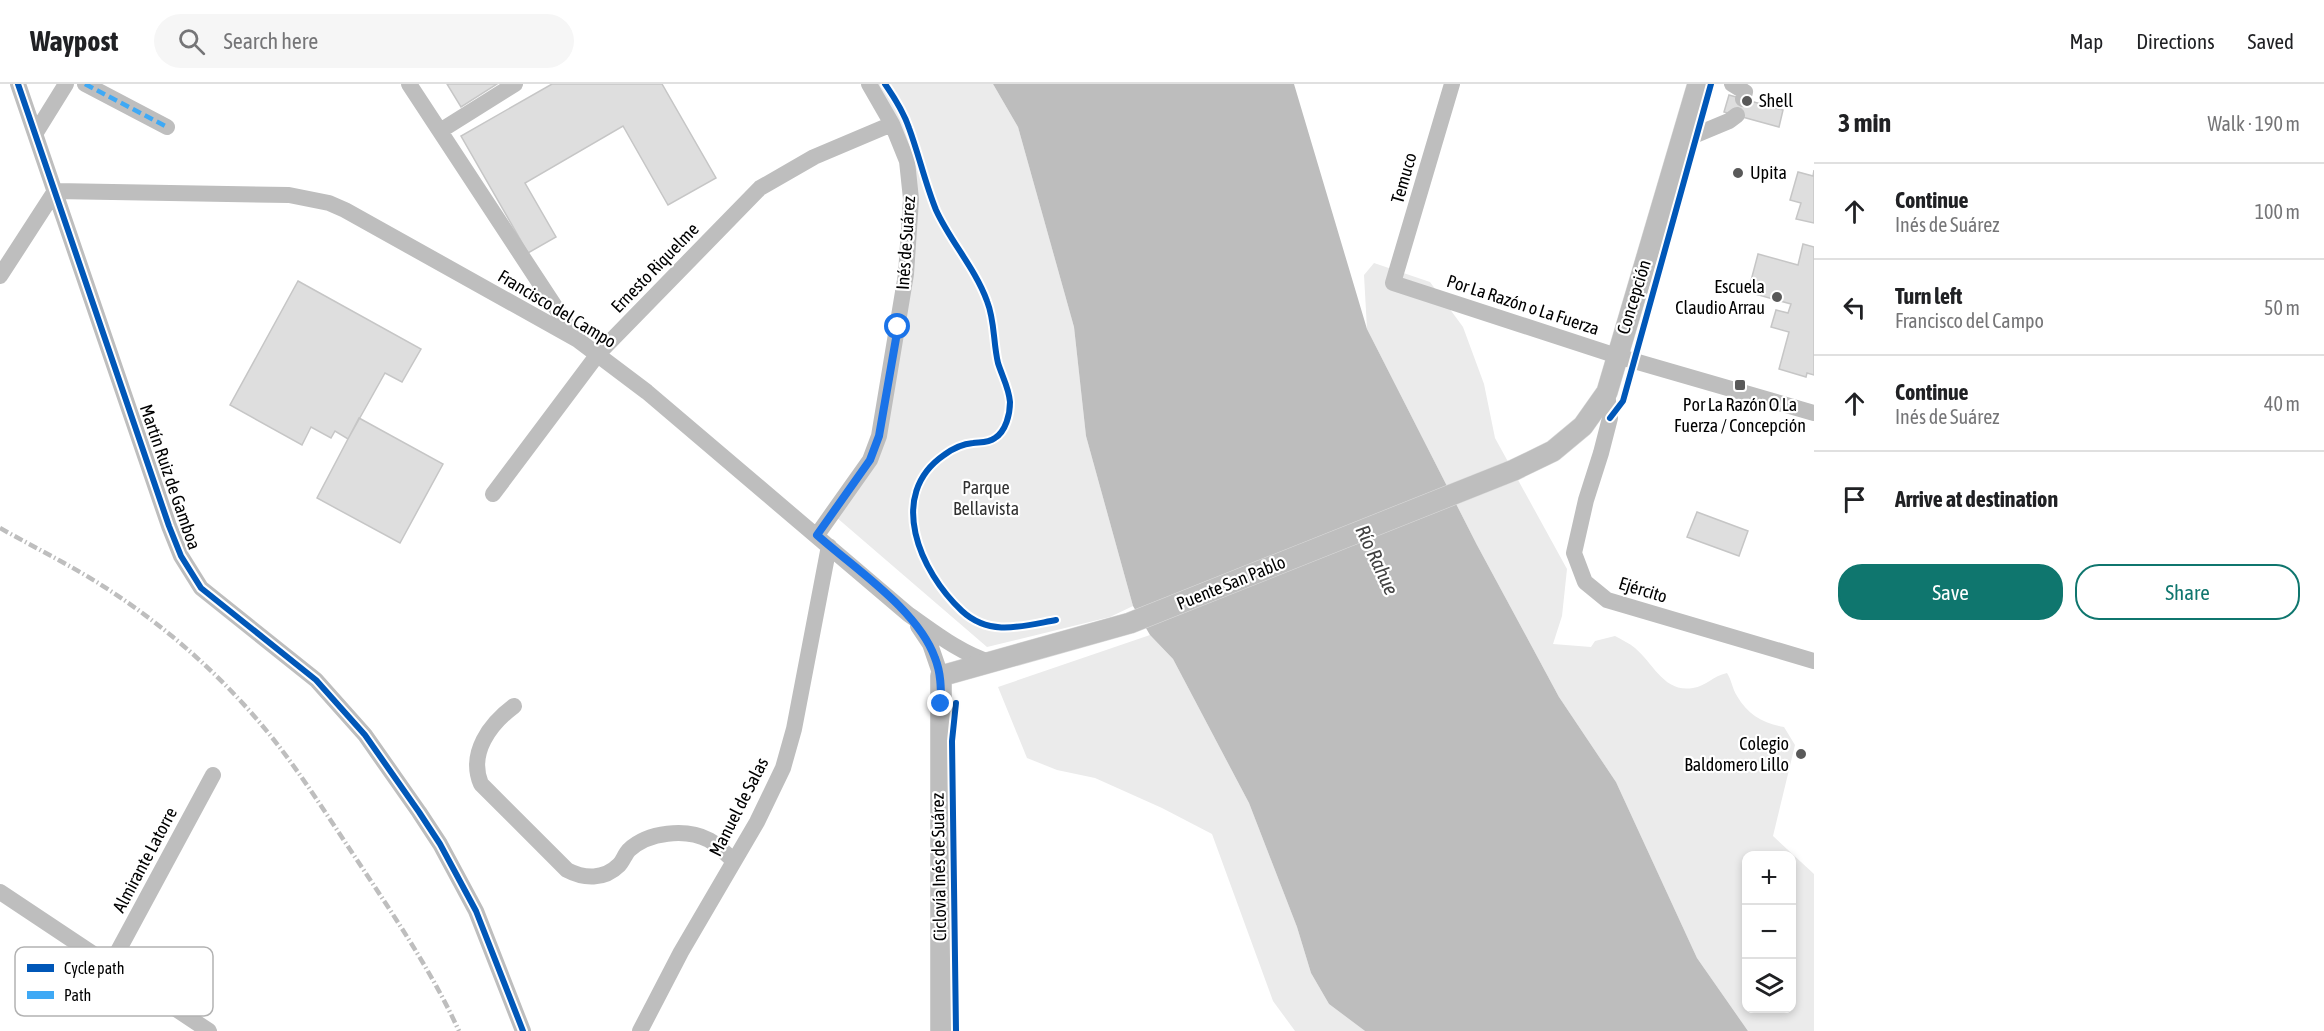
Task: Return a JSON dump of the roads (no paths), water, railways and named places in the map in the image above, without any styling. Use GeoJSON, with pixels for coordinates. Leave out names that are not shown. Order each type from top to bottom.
{"type":"FeatureCollection","features":[{"type":"Feature","properties":{"kind":"main road","name":"Concepción"},"geometry":{"type":"LineString","coordinates":[[1514,470],[1553,451],[1583,426],[1606,392],[1698,84]]}},
{"type":"Feature","properties":{"kind":"main road","name":"Puente San Pablo"},"geometry":{"type":"LineString","coordinates":[[940,676],[1130,623],[1514,470]]}},
{"type":"Feature","properties":{"kind":"main road"},"geometry":{"type":"LineString","coordinates":[[940,676],[941,1031]]}},
{"type":"Feature","properties":{"kind":"street","name":"Martín Ruiz de Gamboa"},"geometry":{"type":"LineString","coordinates":[[18,84],[169,526],[190,573],[209,595],[301,666],[365,735],[419,812],[461,881],[485,931],[523,1031]]}},
{"type":"Feature","properties":{"kind":"street"},"geometry":{"type":"LineString","coordinates":[[35,134],[66,84]]}},
{"type":"Feature","properties":{"kind":"street"},"geometry":{"type":"LineString","coordinates":[[84,84],[167,127]]}},
{"type":"Feature","properties":{"kind":"street"},"geometry":{"type":"LineString","coordinates":[[409,84],[578,340]]}},
{"type":"Feature","properties":{"kind":"street"},"geometry":{"type":"LineString","coordinates":[[440,131],[515,84]]}},
{"type":"Feature","properties":{"kind":"street","name":"Inés de Suárez"},"geometry":{"type":"LineString","coordinates":[[823,541],[870,460],[879,436],[906,274],[911,199],[907,161],[892,124],[869,84]]}},
{"type":"Feature","properties":{"kind":"street","name":"Temuco"},"geometry":{"type":"LineString","coordinates":[[1394,283],[1452,84]]}},
{"type":"Feature","properties":{"kind":"street"},"geometry":{"type":"LineString","coordinates":[[1681,141],[1729,122],[1737,115]]}},
{"type":"Feature","properties":{"kind":"street","name":"Ernesto Riquelme"},"geometry":{"type":"LineString","coordinates":[[493,494],[598,354],[760,188],[814,157],[892,124]]}},
{"type":"Feature","properties":{"kind":"street"},"geometry":{"type":"LineString","coordinates":[[0,276],[55,190]]}},
{"type":"Feature","properties":{"kind":"street","name":"Francisco del Campo"},"geometry":{"type":"LineString","coordinates":[[55,190],[289,195],[329,203],[578,340],[647,392],[908,614],[950,644],[974,657],[993,663]]}},
{"type":"Feature","properties":{"kind":"street","name":"Por La Razón o La Fuerza"},"geometry":{"type":"LineString","coordinates":[[1394,283],[1617,356],[1814,413]]}},
{"type":"Feature","properties":{"kind":"street","name":"Ejército"},"geometry":{"type":"LineString","coordinates":[[1606,392],[1610,418],[1586,500],[1574,553],[1585,582],[1607,600],[1814,661]]}},
{"type":"Feature","properties":{"kind":"street","name":"Manuel de Salas"},"geometry":{"type":"LineString","coordinates":[[639,1031],[681,952],[772,793],[788,750],[823,541]]}},
{"type":"Feature","properties":{"kind":"street"},"geometry":{"type":"LineString","coordinates":[[908,614],[930,644],[940,676]]}},
{"type":"Feature","properties":{"kind":"street"},"geometry":{"type":"LineString","coordinates":[[514,706],[496,722],[483,741],[477,759],[478,775],[481,784],[567,870],[582,876],[603,875],[615,869],[628,851],[637,845],[657,836],[677,833],[709,840],[735,861]]}},
{"type":"Feature","properties":{"kind":"street","name":"Almirante Latorre"},"geometry":{"type":"LineString","coordinates":[[120,947],[213,776]]}},
{"type":"Feature","properties":{"kind":"street"},"geometry":{"type":"LineString","coordinates":[[0,892],[85,947]]}},
{"type":"Feature","properties":{"kind":"street"},"geometry":{"type":"LineString","coordinates":[[187,1016],[209,1031]]}},
{"type":"Feature","properties":{"kind":"water","name":"Río Rahue"},"geometry":{"type":"Polygon","coordinates":[[[993,84],[1294,84],[1367,329],[1477,545],[1559,697],[1616,782],[1697,958],[1748,1031],[1365,1031],[1329,1004],[1311,973],[1297,927],[1249,803],[1173,659],[1150,635],[1133,606],[1086,436],[1074,327],[1018,127],[993,84]]]}},
{"type":"Feature","properties":{"kind":"railway"},"geometry":{"type":"LineString","coordinates":[[0,528],[120,597],[169,633],[235,695],[274,740],[327,814],[411,944],[459,1031]]}},
{"type":"Feature","properties":{"kind":"place","name":"Shell"},"geometry":{"type":"Point","coordinates":[1747,101]}},
{"type":"Feature","properties":{"kind":"place","name":"Upita"},"geometry":{"type":"Point","coordinates":[1738,173]}},
{"type":"Feature","properties":{"kind":"place","name":"Escuela Claudio Arrau"},"geometry":{"type":"Point","coordinates":[1777,297]}},
{"type":"Feature","properties":{"kind":"place","name":"Por La Razón O La Fuerza / Concepción"},"geometry":{"type":"Point","coordinates":[1740,385]}},
{"type":"Feature","properties":{"kind":"place","name":"Colegio Baldomero Lillo"},"geometry":{"type":"Point","coordinates":[1801,754]}},
{"type":"Feature","properties":{"kind":"park label","name":"Parque Bellavista"},"geometry":{"type":"Point","coordinates":[986,498]}}]}
